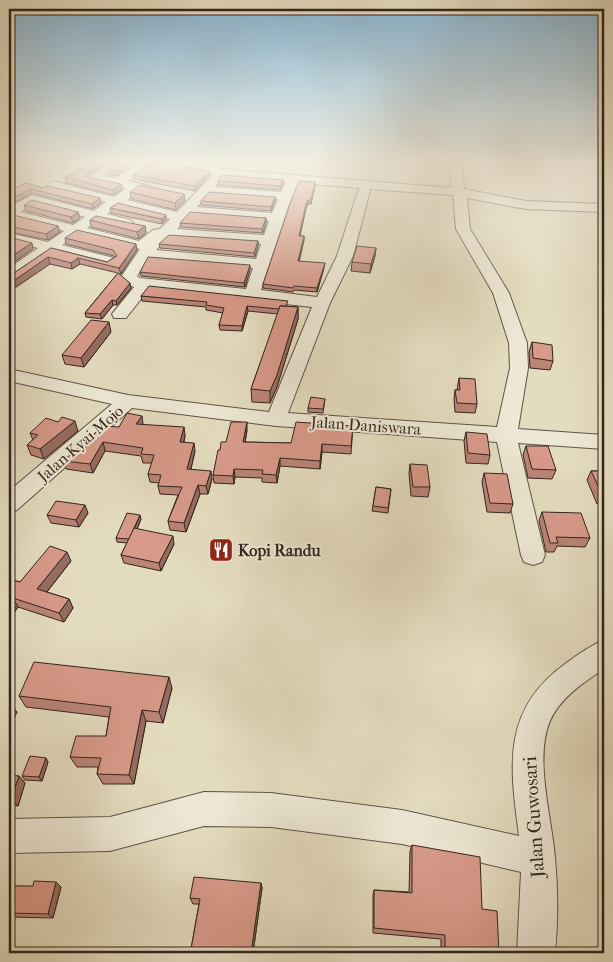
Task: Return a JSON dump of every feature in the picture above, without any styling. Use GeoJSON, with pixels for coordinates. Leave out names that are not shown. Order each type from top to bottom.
{"type":"FeatureCollection","features":[{"type":"Feature","properties":{"kind":"street"},"geometry":{"type":"LineString","coordinates":[[9,213],[21,206]]}},
{"type":"Feature","properties":{"kind":"street"},"geometry":{"type":"LineString","coordinates":[[58,206],[163,231],[271,240]]}},
{"type":"Feature","properties":{"kind":"street"},"geometry":{"type":"LineString","coordinates":[[9,275],[95,216],[116,206]]}},
{"type":"Feature","properties":{"kind":"street"},"geometry":{"type":"LineString","coordinates":[[170,206],[278,218]]}},
{"type":"Feature","properties":{"kind":"street"},"geometry":{"type":"LineString","coordinates":[[252,294],[282,206]]}},
{"type":"Feature","properties":{"kind":"street"},"geometry":{"type":"LineString","coordinates":[[276,418],[322,303],[342,263],[359,206]]}},
{"type":"Feature","properties":{"kind":"street"},"geometry":{"type":"LineString","coordinates":[[461,206],[463,229],[501,293],[518,343],[519,368],[506,435],[533,555]]}},
{"type":"Feature","properties":{"kind":"street"},"geometry":{"type":"LineString","coordinates":[[549,206],[604,208]]}},
{"type":"Feature","properties":{"kind":"street"},"geometry":{"type":"LineString","coordinates":[[183,207],[144,254],[129,277],[130,280],[145,284],[322,303]]}},
{"type":"Feature","properties":{"kind":"street"},"geometry":{"type":"LineString","coordinates":[[9,213],[139,245],[145,244],[163,231]]}},
{"type":"Feature","properties":{"kind":"street"},"geometry":{"type":"LineString","coordinates":[[12,240],[109,261]]}},
{"type":"Feature","properties":{"kind":"street"},"geometry":{"type":"LineString","coordinates":[[144,254],[261,264]]}},
{"type":"Feature","properties":{"kind":"street"},"geometry":{"type":"LineString","coordinates":[[120,314],[145,284]]}},
{"type":"Feature","properties":{"kind":"street","name":"Jalan Daniswara"},"geometry":{"type":"LineString","coordinates":[[9,375],[128,401],[276,418],[604,442]]}},
{"type":"Feature","properties":{"kind":"street","name":"Jalan Kyai Mojo"},"geometry":{"type":"LineString","coordinates":[[9,504],[128,401]]}},
{"type":"Feature","properties":{"kind":"street","name":"Jalan Guwosari"},"geometry":{"type":"LineString","coordinates":[[536,953],[538,858],[529,782],[529,746],[536,718],[545,701],[587,664],[604,653]]}},
{"type":"Feature","properties":{"kind":"street"},"geometry":{"type":"LineString","coordinates":[[9,836],[110,834],[204,809],[271,810],[402,827],[538,858]]}},
{"type":"Feature","properties":{"kind":"building"},"geometry":{"type":"Polygon","coordinates":[[[27,206],[55,206],[78,212],[71,217],[27,206]]]}},
{"type":"Feature","properties":{"kind":"building"},"geometry":{"type":"Polygon","coordinates":[[[113,206],[130,206],[166,215],[162,219],[110,208],[113,206]]]}},
{"type":"Feature","properties":{"kind":"building"},"geometry":{"type":"Polygon","coordinates":[[[289,206],[306,206],[299,236],[304,236],[298,261],[325,263],[317,288],[294,286],[293,288],[263,284],[289,206]]]}},
{"type":"Feature","properties":{"kind":"building"},"geometry":{"type":"Polygon","coordinates":[[[190,212],[266,218],[262,229],[180,223],[190,212]]]}},
{"type":"Feature","properties":{"kind":"building"},"geometry":{"type":"Polygon","coordinates":[[[9,214],[58,226],[46,234],[9,226],[9,214]]]}},
{"type":"Feature","properties":{"kind":"building"},"geometry":{"type":"Polygon","coordinates":[[[96,216],[145,226],[137,232],[90,220],[96,216]]]}},
{"type":"Feature","properties":{"kind":"building"},"geometry":{"type":"Polygon","coordinates":[[[77,230],[136,244],[119,268],[78,258],[71,263],[48,257],[9,284],[9,275],[51,248],[107,262],[117,256],[113,250],[65,238],[77,230]]]}},
{"type":"Feature","properties":{"kind":"building"},"geometry":{"type":"Polygon","coordinates":[[[169,235],[258,241],[254,253],[159,244],[169,235]]]}},
{"type":"Feature","properties":{"kind":"building"},"geometry":{"type":"Polygon","coordinates":[[[9,237],[32,243],[9,258],[9,237]]]}},
{"type":"Feature","properties":{"kind":"building"},"geometry":{"type":"Polygon","coordinates":[[[357,246],[376,248],[371,264],[352,262],[357,246]]]}},
{"type":"Feature","properties":{"kind":"building"},"geometry":{"type":"Polygon","coordinates":[[[148,257],[250,265],[244,283],[140,272],[148,257]]]}},
{"type":"Feature","properties":{"kind":"building"},"geometry":{"type":"Polygon","coordinates":[[[118,273],[130,283],[116,301],[112,300],[100,314],[85,313],[118,273]]]}},
{"type":"Feature","properties":{"kind":"building"},"geometry":{"type":"Polygon","coordinates":[[[149,286],[288,301],[286,306],[280,306],[279,309],[247,306],[242,326],[219,325],[224,308],[206,305],[207,302],[141,296],[149,286]]]}},
{"type":"Feature","properties":{"kind":"building"},"geometry":{"type":"Polygon","coordinates":[[[280,306],[298,307],[277,375],[270,391],[251,389],[280,306]]]}},
{"type":"Feature","properties":{"kind":"building"},"geometry":{"type":"Polygon","coordinates":[[[91,320],[109,322],[81,358],[62,355],[91,320]]]}},
{"type":"Feature","properties":{"kind":"building"},"geometry":{"type":"Polygon","coordinates":[[[532,342],[552,345],[553,361],[533,358],[532,342]]]}},
{"type":"Feature","properties":{"kind":"building"},"geometry":{"type":"Polygon","coordinates":[[[459,378],[475,379],[477,404],[457,403],[455,390],[460,390],[459,378]]]}},
{"type":"Feature","properties":{"kind":"building"},"geometry":{"type":"Polygon","coordinates":[[[311,397],[325,399],[323,409],[308,408],[311,397]]]}},
{"type":"Feature","properties":{"kind":"building"},"geometry":{"type":"Polygon","coordinates":[[[127,413],[142,416],[136,424],[184,427],[180,442],[194,443],[187,469],[211,471],[206,486],[198,485],[184,523],[168,521],[182,487],[158,486],[161,475],[148,474],[154,455],[141,454],[143,448],[103,442],[90,464],[63,461],[103,426],[119,427],[127,413]]]}},
{"type":"Feature","properties":{"kind":"building"},"geometry":{"type":"Polygon","coordinates":[[[62,417],[75,421],[40,449],[27,445],[38,435],[30,433],[46,418],[58,422],[62,417]]]}},
{"type":"Feature","properties":{"kind":"building"},"geometry":{"type":"Polygon","coordinates":[[[231,422],[247,422],[243,442],[291,443],[296,422],[353,426],[351,446],[322,444],[320,461],[280,458],[276,475],[262,474],[263,470],[234,469],[233,476],[213,475],[218,450],[220,450],[221,442],[226,442],[231,422]]]}},
{"type":"Feature","properties":{"kind":"building"},"geometry":{"type":"Polygon","coordinates":[[[466,432],[487,434],[490,455],[468,453],[466,432]]]}},
{"type":"Feature","properties":{"kind":"building"},"geometry":{"type":"Polygon","coordinates":[[[526,446],[548,446],[556,470],[532,469],[526,446]]]}},
{"type":"Feature","properties":{"kind":"building"},"geometry":{"type":"Polygon","coordinates":[[[410,464],[427,465],[430,487],[413,487],[410,464]]]}},
{"type":"Feature","properties":{"kind":"building"},"geometry":{"type":"Polygon","coordinates":[[[591,471],[604,471],[604,494],[602,494],[591,471]]]}},
{"type":"Feature","properties":{"kind":"building"},"geometry":{"type":"Polygon","coordinates":[[[484,473],[507,474],[513,504],[490,503],[484,473]]]}},
{"type":"Feature","properties":{"kind":"building"},"geometry":{"type":"Polygon","coordinates":[[[376,487],[391,489],[388,508],[373,506],[376,487]]]}},
{"type":"Feature","properties":{"kind":"building"},"geometry":{"type":"Polygon","coordinates":[[[56,501],[85,505],[76,520],[47,515],[56,501]]]}},
{"type":"Feature","properties":{"kind":"building"},"geometry":{"type":"Polygon","coordinates":[[[542,512],[581,513],[590,538],[556,537],[558,543],[550,543],[542,512]]]}},
{"type":"Feature","properties":{"kind":"building"},"geometry":{"type":"Polygon","coordinates":[[[127,513],[140,515],[129,539],[116,538],[127,513]]]}},
{"type":"Feature","properties":{"kind":"building"},"geometry":{"type":"Polygon","coordinates":[[[134,528],[173,536],[159,563],[121,555],[134,528]]]}},
{"type":"Feature","properties":{"kind":"building"},"geometry":{"type":"Polygon","coordinates":[[[50,546],[67,552],[37,589],[69,599],[59,613],[13,598],[9,605],[9,579],[20,582],[50,546]]]}},
{"type":"Feature","properties":{"kind":"building"},"geometry":{"type":"Polygon","coordinates":[[[34,662],[169,677],[159,712],[142,710],[129,775],[97,774],[101,758],[70,757],[76,736],[106,736],[111,707],[19,696],[34,662]]]}},
{"type":"Feature","properties":{"kind":"building"},"geometry":{"type":"Polygon","coordinates":[[[30,756],[46,758],[39,777],[22,776],[30,756]]]}},
{"type":"Feature","properties":{"kind":"building"},"geometry":{"type":"Polygon","coordinates":[[[9,776],[19,776],[11,799],[9,799],[9,776]]]}},
{"type":"Feature","properties":{"kind":"building"},"geometry":{"type":"Polygon","coordinates":[[[412,845],[480,857],[482,909],[497,911],[499,953],[481,953],[445,948],[445,935],[374,928],[374,890],[412,893],[412,845]]]}},
{"type":"Feature","properties":{"kind":"building"},"geometry":{"type":"Polygon","coordinates":[[[194,877],[261,883],[251,953],[226,953],[191,949],[200,899],[190,898],[194,877]]]}},
{"type":"Feature","properties":{"kind":"building"},"geometry":{"type":"Polygon","coordinates":[[[34,881],[56,882],[48,914],[9,913],[9,886],[33,886],[34,881]]]}},
{"type":"Feature","properties":{"kind":"place","name":"Kopi Randu"},"geometry":{"type":"Point","coordinates":[221,550]}}]}
